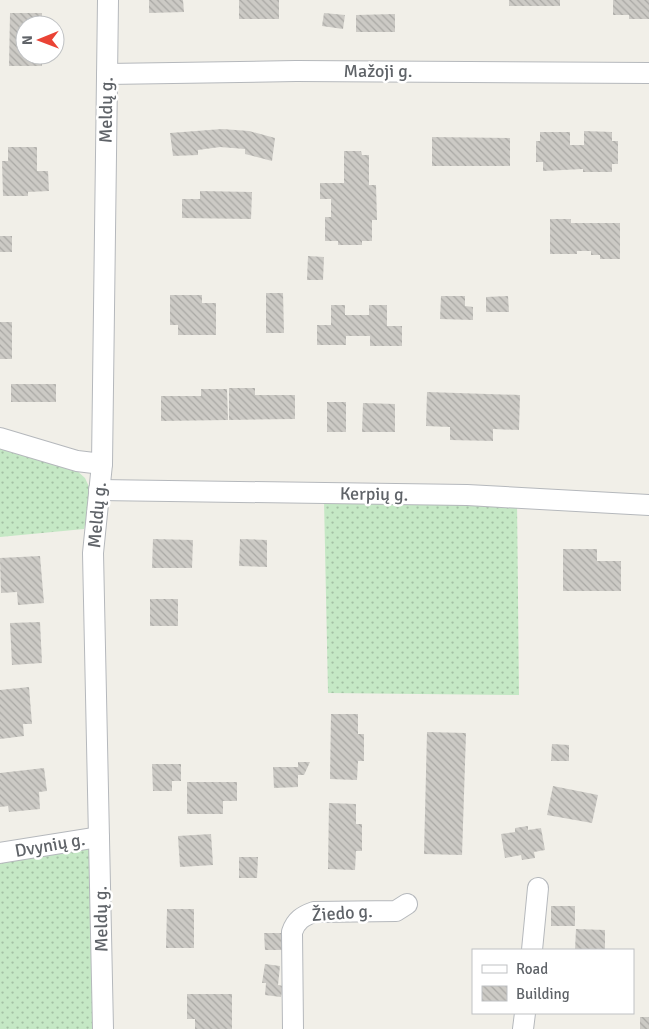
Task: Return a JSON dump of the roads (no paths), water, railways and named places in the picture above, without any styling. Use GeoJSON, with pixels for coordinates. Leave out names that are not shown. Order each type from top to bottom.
{"type":"FeatureCollection","features":[{"type":"Feature","properties":{"kind":"street","name":"Meldų g."},"geometry":{"type":"LineString","coordinates":[[103,1029],[93,553],[102,464],[108,0]]}},
{"type":"Feature","properties":{"kind":"street","name":"Mažoji g."},"geometry":{"type":"LineString","coordinates":[[107,74],[295,71],[649,73]]}},
{"type":"Feature","properties":{"kind":"street"},"geometry":{"type":"LineString","coordinates":[[0,438],[77,461],[102,464]]}},
{"type":"Feature","properties":{"kind":"street","name":"Kerpių g."},"geometry":{"type":"LineString","coordinates":[[99,490],[467,495],[649,505]]}},
{"type":"Feature","properties":{"kind":"street","name":"Dvynių g."},"geometry":{"type":"LineString","coordinates":[[0,854],[99,837]]}},
{"type":"Feature","properties":{"kind":"street"},"geometry":{"type":"LineString","coordinates":[[532,949],[538,888]]}},
{"type":"Feature","properties":{"kind":"street","name":"Žiedo g."},"geometry":{"type":"LineString","coordinates":[[293,1029],[292,932],[295,924],[303,916],[314,912],[396,911],[407,904]]}},
{"type":"Feature","properties":{"kind":"street"},"geometry":{"type":"LineString","coordinates":[[523,1029],[525,1014]]}}]}
